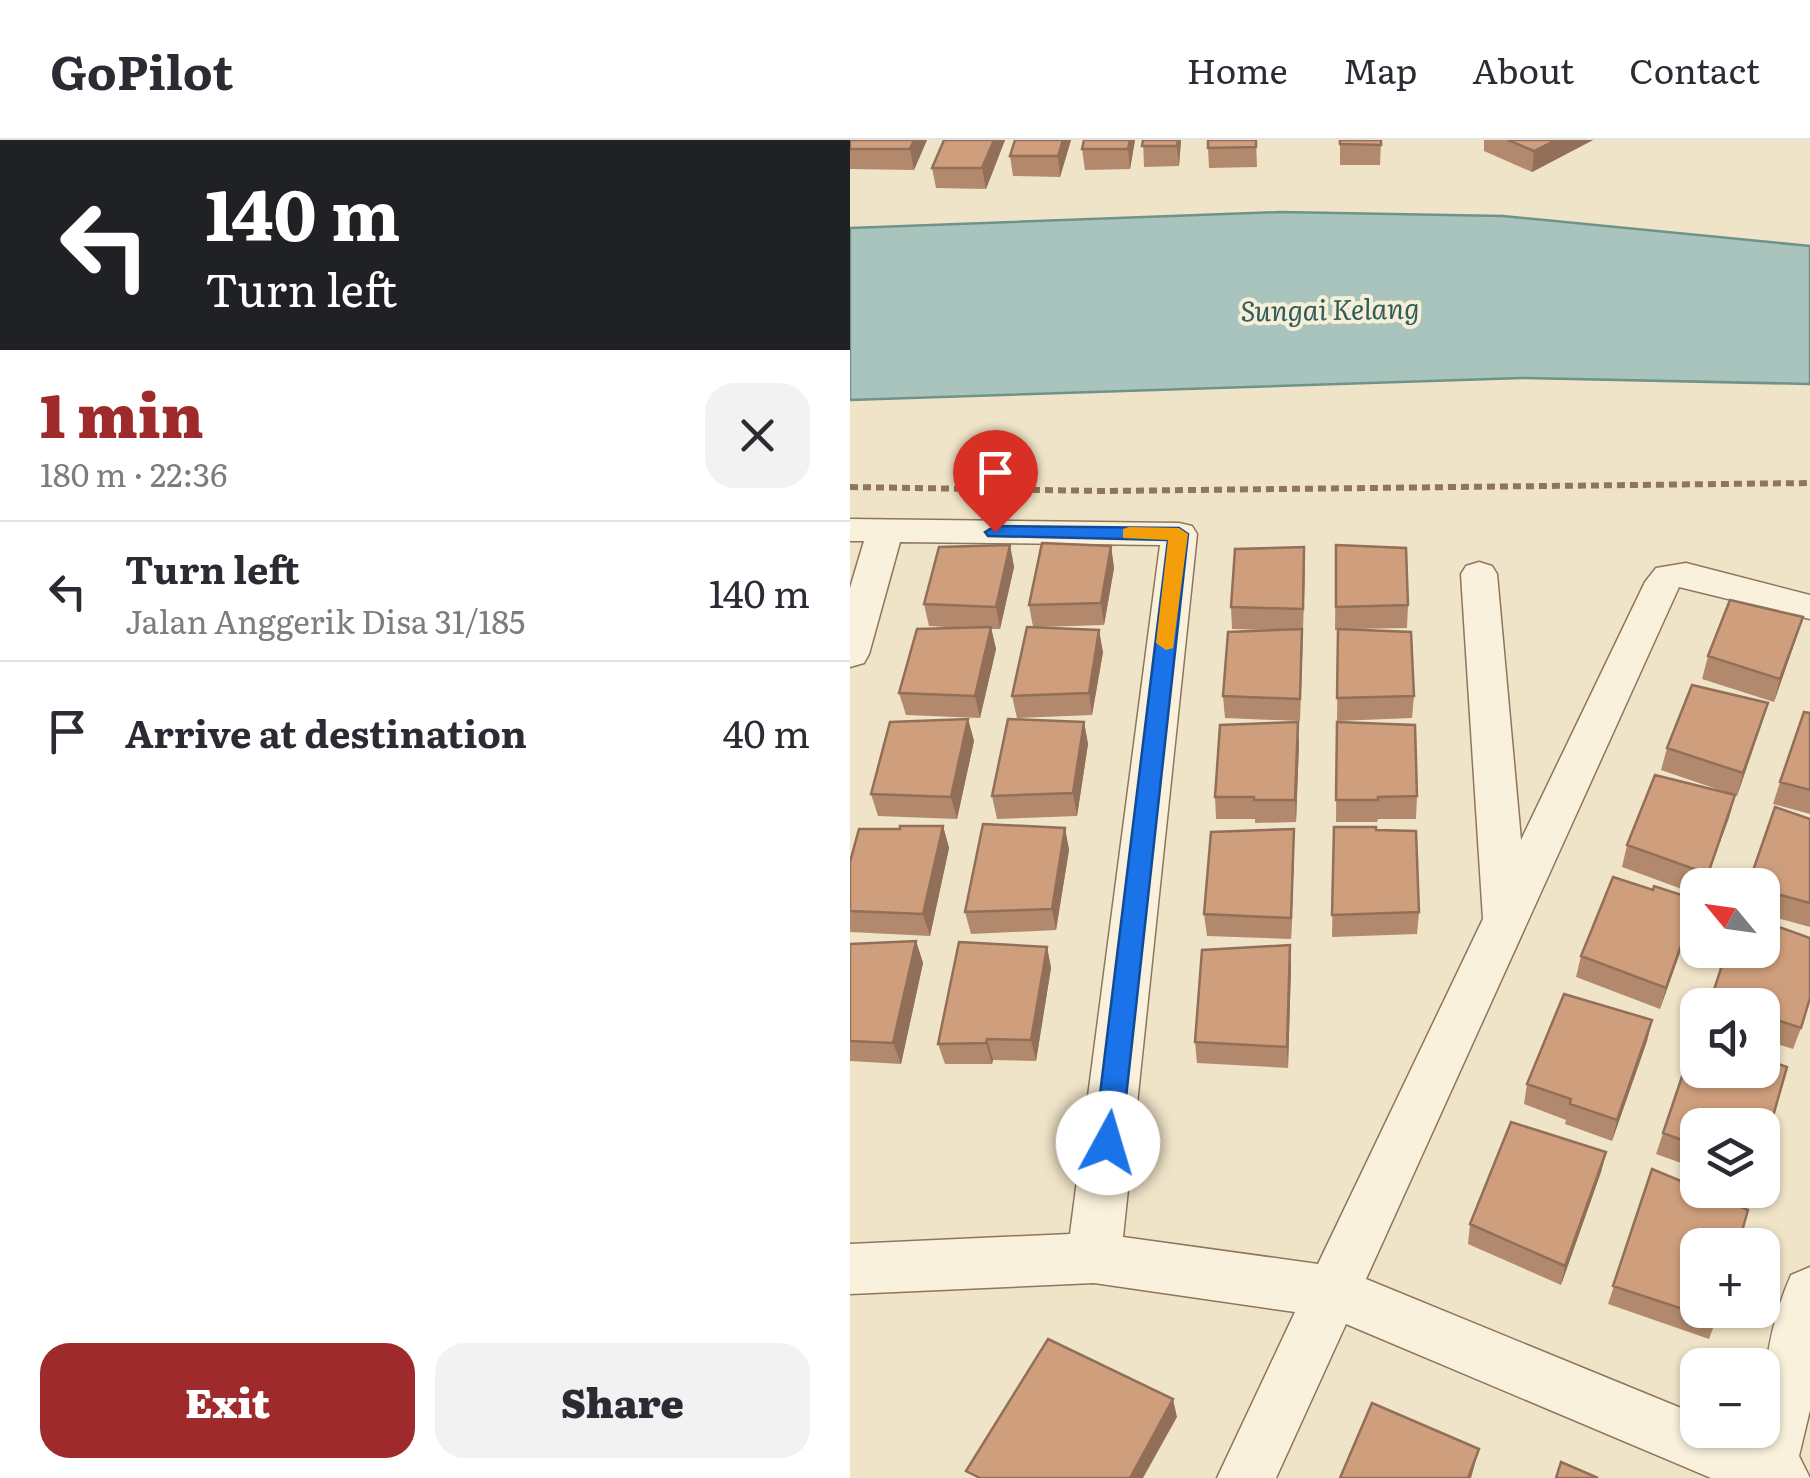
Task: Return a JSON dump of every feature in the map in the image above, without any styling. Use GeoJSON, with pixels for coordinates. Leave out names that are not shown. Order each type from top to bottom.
{"type":"FeatureCollection","features":[{"type":"Feature","properties":{"kind":"street"},"geometry":{"type":"LineString","coordinates":[[850,654],[867,530],[1179,534],[1094,1258]]}},
{"type":"Feature","properties":{"kind":"street"},"geometry":{"type":"LineString","coordinates":[[1480,574],[1505,920]]}},
{"type":"Feature","properties":{"kind":"street"},"geometry":{"type":"LineString","coordinates":[[1246,1478],[1663,582],[1669,576],[1686,574],[1810,607]]}},
{"type":"Feature","properties":{"kind":"street"},"geometry":{"type":"LineString","coordinates":[[850,1269],[1094,1258],[1333,1292],[1771,1476],[1810,1293]]}},
{"type":"Feature","properties":{"kind":"path"},"geometry":{"type":"LineString","coordinates":[[850,487],[1104,491],[1810,483]]}},
{"type":"Feature","properties":{"kind":"water","name":"Sungai Kelang"},"geometry":{"type":"Polygon","coordinates":[[[1281,212],[1503,216],[1810,246],[1810,384],[1522,378],[850,400],[850,228],[1281,212]]]}},
{"type":"Feature","properties":{"kind":"building"},"geometry":{"type":"Polygon","coordinates":[[[850,140],[914,140],[910,149],[850,149],[850,140]]]}},
{"type":"Feature","properties":{"kind":"building"},"geometry":{"type":"Polygon","coordinates":[[[944,140],[994,140],[982,168],[932,168],[944,140]]]}},
{"type":"Feature","properties":{"kind":"building"},"geometry":{"type":"Polygon","coordinates":[[[1015,140],[1063,140],[1058,156],[1010,156],[1015,140]]]}},
{"type":"Feature","properties":{"kind":"building"},"geometry":{"type":"Polygon","coordinates":[[[1084,140],[1130,140],[1128,149],[1082,149],[1084,140]]]}},
{"type":"Feature","properties":{"kind":"building"},"geometry":{"type":"Polygon","coordinates":[[[1143,140],[1178,140],[1177,146],[1142,146],[1143,140]]]}},
{"type":"Feature","properties":{"kind":"building"},"geometry":{"type":"Polygon","coordinates":[[[1208,140],[1256,140],[1256,147],[1208,148],[1208,140]]]}},
{"type":"Feature","properties":{"kind":"building"},"geometry":{"type":"Polygon","coordinates":[[[1340,140],[1381,140],[1381,145],[1340,144],[1340,140]]]}},
{"type":"Feature","properties":{"kind":"building"},"geometry":{"type":"Polygon","coordinates":[[[1508,140],[1556,140],[1534,151],[1508,140]]]}},
{"type":"Feature","properties":{"kind":"building"},"geometry":{"type":"Polygon","coordinates":[[[1042,543],[1111,546],[1101,603],[1029,605],[1042,543]]]}},
{"type":"Feature","properties":{"kind":"building"},"geometry":{"type":"Polygon","coordinates":[[[1010,545],[996,607],[924,604],[939,547],[1010,545]]]}},
{"type":"Feature","properties":{"kind":"building"},"geometry":{"type":"Polygon","coordinates":[[[1336,545],[1406,548],[1408,605],[1336,607],[1336,545]]]}},
{"type":"Feature","properties":{"kind":"building"},"geometry":{"type":"Polygon","coordinates":[[[1304,547],[1303,609],[1231,607],[1235,549],[1304,547]]]}},
{"type":"Feature","properties":{"kind":"building"},"geometry":{"type":"Polygon","coordinates":[[[1730,600],[1803,617],[1780,679],[1708,656],[1730,600]]]}},
{"type":"Feature","properties":{"kind":"building"},"geometry":{"type":"Polygon","coordinates":[[[991,627],[975,696],[899,693],[917,629],[991,627]]]}},
{"type":"Feature","properties":{"kind":"building"},"geometry":{"type":"Polygon","coordinates":[[[1027,627],[1099,630],[1089,693],[1012,696],[1027,627]]]}},
{"type":"Feature","properties":{"kind":"building"},"geometry":{"type":"Polygon","coordinates":[[[1302,629],[1300,699],[1223,696],[1228,632],[1302,629]]]}},
{"type":"Feature","properties":{"kind":"building"},"geometry":{"type":"Polygon","coordinates":[[[1338,629],[1411,632],[1414,696],[1337,698],[1338,629]]]}},
{"type":"Feature","properties":{"kind":"building"},"geometry":{"type":"Polygon","coordinates":[[[1692,685],[1768,703],[1743,773],[1667,748],[1692,685]]]}},
{"type":"Feature","properties":{"kind":"building"},"geometry":{"type":"Polygon","coordinates":[[[1804,712],[1810,713],[1810,790],[1780,782],[1804,712]]]}},
{"type":"Feature","properties":{"kind":"building"},"geometry":{"type":"Polygon","coordinates":[[[968,719],[951,797],[871,794],[890,722],[968,719]]]}},
{"type":"Feature","properties":{"kind":"building"},"geometry":{"type":"Polygon","coordinates":[[[1008,719],[1084,722],[1073,793],[992,796],[1008,719]]]}},
{"type":"Feature","properties":{"kind":"building"},"geometry":{"type":"Polygon","coordinates":[[[1298,722],[1295,800],[1215,797],[1220,725],[1298,722]]]}},
{"type":"Feature","properties":{"kind":"building"},"geometry":{"type":"Polygon","coordinates":[[[1337,722],[1415,725],[1417,796],[1336,800],[1337,722]]]}},
{"type":"Feature","properties":{"kind":"building"},"geometry":{"type":"Polygon","coordinates":[[[1655,775],[1735,795],[1710,868],[1691,868],[1627,845],[1655,775]]]}},
{"type":"Feature","properties":{"kind":"building"},"geometry":{"type":"Polygon","coordinates":[[[1775,807],[1810,819],[1810,903],[1780,895],[1780,868],[1754,868],[1775,807]]]}},
{"type":"Feature","properties":{"kind":"building"},"geometry":{"type":"Polygon","coordinates":[[[983,824],[1065,828],[1052,909],[965,912],[983,824]]]}},
{"type":"Feature","properties":{"kind":"building"},"geometry":{"type":"Polygon","coordinates":[[[943,826],[923,914],[850,911],[850,862],[859,829],[943,826]]]}},
{"type":"Feature","properties":{"kind":"building"},"geometry":{"type":"Polygon","coordinates":[[[1334,827],[1416,831],[1419,912],[1332,915],[1334,827]]]}},
{"type":"Feature","properties":{"kind":"building"},"geometry":{"type":"Polygon","coordinates":[[[1294,829],[1291,918],[1204,914],[1211,832],[1294,829]]]}},
{"type":"Feature","properties":{"kind":"building"},"geometry":{"type":"Polygon","coordinates":[[[1613,877],[1680,894],[1680,948],[1666,988],[1581,956],[1613,877]]]}},
{"type":"Feature","properties":{"kind":"building"},"geometry":{"type":"Polygon","coordinates":[[[1780,927],[1810,938],[1810,998],[1801,1028],[1780,1021],[1780,988],[1715,988],[1721,968],[1780,968],[1780,927]]]}},
{"type":"Feature","properties":{"kind":"building"},"geometry":{"type":"Polygon","coordinates":[[[916,941],[893,1043],[850,1041],[850,944],[916,941]]]}},
{"type":"Feature","properties":{"kind":"building"},"geometry":{"type":"Polygon","coordinates":[[[959,942],[1047,947],[1031,1040],[938,1044],[959,942]]]}},
{"type":"Feature","properties":{"kind":"building"},"geometry":{"type":"Polygon","coordinates":[[[1290,945],[1287,1047],[1195,1042],[1202,950],[1290,945]]]}},
{"type":"Feature","properties":{"kind":"building"},"geometry":{"type":"Polygon","coordinates":[[[1564,994],[1652,1020],[1617,1120],[1527,1084],[1564,994]]]}},
{"type":"Feature","properties":{"kind":"building"},"geometry":{"type":"Polygon","coordinates":[[[1780,1064],[1787,1067],[1775,1108],[1680,1108],[1680,1139],[1663,1133],[1680,1082],[1680,1088],[1780,1088],[1780,1064]]]}},
{"type":"Feature","properties":{"kind":"building"},"geometry":{"type":"Polygon","coordinates":[[[1511,1122],[1606,1152],[1565,1266],[1470,1224],[1511,1122]]]}},
{"type":"Feature","properties":{"kind":"building"},"geometry":{"type":"Polygon","coordinates":[[[1652,1169],[1680,1181],[1680,1208],[1748,1210],[1743,1228],[1680,1228],[1680,1308],[1613,1286],[1652,1169]]]}},
{"type":"Feature","properties":{"kind":"building"},"geometry":{"type":"Polygon","coordinates":[[[1048,1339],[1173,1399],[1130,1478],[980,1478],[966,1471],[1048,1339]]]}},
{"type":"Feature","properties":{"kind":"building"},"geometry":{"type":"Polygon","coordinates":[[[1372,1403],[1479,1449],[1468,1478],[1340,1478],[1372,1403]]]}},
{"type":"Feature","properties":{"kind":"building"},"geometry":{"type":"Polygon","coordinates":[[[1561,1462],[1598,1478],[1556,1478],[1561,1462]]]}},
{"type":"Feature","properties":{"kind":"slow traffic"},"geometry":{"type":"LineString","coordinates":[[1129,533],[1179,534],[1166,643]]}},
{"type":"Feature","properties":{"kind":"route"},"geometry":{"type":"LineString","coordinates":[[995,532],[1179,534],[1108,1143]]}}]}
